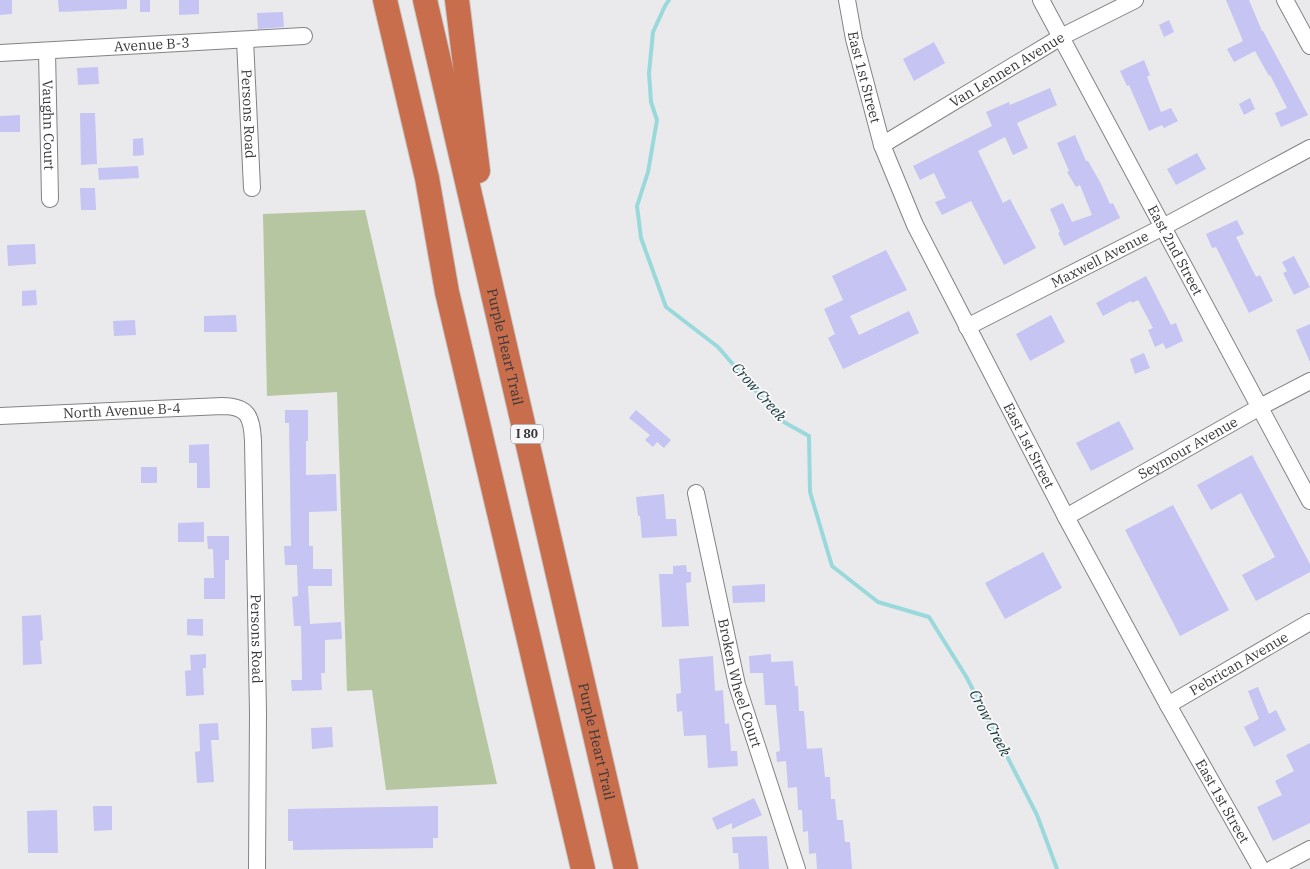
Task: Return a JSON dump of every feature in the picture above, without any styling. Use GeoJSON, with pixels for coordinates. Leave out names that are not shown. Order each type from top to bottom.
{"type":"FeatureCollection","features":[{"type":"Feature","properties":{"kind":"highway"},"geometry":{"type":"LineString","coordinates":[[369,0],[427,178]]}},
{"type":"Feature","properties":{"kind":"highway"},"geometry":{"type":"LineString","coordinates":[[385,0],[427,178],[447,292],[583,869]]}},
{"type":"Feature","properties":{"kind":"highway","name":"Purple Heart Trail"},"geometry":{"type":"LineString","coordinates":[[425,0],[626,869]]}},
{"type":"Feature","properties":{"kind":"highway"},"geometry":{"type":"LineString","coordinates":[[457,0],[479,184],[512,370]]}},
{"type":"Feature","properties":{"kind":"street","name":"East 1st Street"},"geometry":{"type":"LineString","coordinates":[[847,0],[854,39],[882,145],[915,225],[1066,517],[1168,705],[1261,869]]}},
{"type":"Feature","properties":{"kind":"street","name":"East 2nd Street"},"geometry":{"type":"LineString","coordinates":[[1041,0],[1310,501]]}},
{"type":"Feature","properties":{"kind":"street","name":"Van Lennen Avenue"},"geometry":{"type":"LineString","coordinates":[[882,145],[1061,37],[1135,0]]}},
{"type":"Feature","properties":{"kind":"street"},"geometry":{"type":"LineString","coordinates":[[1285,0],[1310,46]]}},
{"type":"Feature","properties":{"kind":"street","name":"Avenue B-3"},"geometry":{"type":"LineString","coordinates":[[0,53],[304,36]]}},
{"type":"Feature","properties":{"kind":"street","name":"Persons Road"},"geometry":{"type":"LineString","coordinates":[[246,40],[252,188]]}},
{"type":"Feature","properties":{"kind":"street","name":"Vaughn Court"},"geometry":{"type":"LineString","coordinates":[[47,51],[50,199]]}},
{"type":"Feature","properties":{"kind":"street","name":"Maxwell Avenue"},"geometry":{"type":"LineString","coordinates":[[967,327],[1163,227],[1310,148]]}},
{"type":"Feature","properties":{"kind":"street","name":"Seymour Avenue"},"geometry":{"type":"LineString","coordinates":[[1066,517],[1260,407],[1310,381]]}},
{"type":"Feature","properties":{"kind":"street","name":"North Avenue B-4"},"geometry":{"type":"LineString","coordinates":[[0,416],[222,406],[235,406],[244,410]]}},
{"type":"Feature","properties":{"kind":"street","name":"Persons Road"},"geometry":{"type":"LineString","coordinates":[[244,410],[250,419],[253,441],[258,713],[257,869]]}},
{"type":"Feature","properties":{"kind":"street","name":"Broken Wheel Court"},"geometry":{"type":"LineString","coordinates":[[696,493],[737,685],[797,869]]}},
{"type":"Feature","properties":{"kind":"street","name":"Pebrican Avenue"},"geometry":{"type":"LineString","coordinates":[[1168,705],[1310,622]]}},
{"type":"Feature","properties":{"kind":"street"},"geometry":{"type":"LineString","coordinates":[[1272,869],[1310,849]]}},
{"type":"Feature","properties":{"kind":"green space"},"geometry":{"type":"Polygon","coordinates":[[[365,210],[497,784],[386,790],[372,690],[347,691],[337,392],[267,396],[263,214],[365,210]]]}},
{"type":"Feature","properties":{"kind":"building"},"geometry":{"type":"Polygon","coordinates":[[[0,0],[12,0],[12,14],[0,15],[0,0]]]}},
{"type":"Feature","properties":{"kind":"building"},"geometry":{"type":"Polygon","coordinates":[[[58,0],[127,0],[127,9],[59,12],[58,0]]]}},
{"type":"Feature","properties":{"kind":"building"},"geometry":{"type":"Polygon","coordinates":[[[140,0],[150,0],[150,12],[140,12],[140,0]]]}},
{"type":"Feature","properties":{"kind":"building"},"geometry":{"type":"Polygon","coordinates":[[[179,0],[199,0],[199,14],[179,15],[179,0]]]}},
{"type":"Feature","properties":{"kind":"building"},"geometry":{"type":"Polygon","coordinates":[[[1226,0],[1249,0],[1262,31],[1308,115],[1281,127],[1275,113],[1287,108],[1255,51],[1234,62],[1227,49],[1243,41],[1226,0]]]}},
{"type":"Feature","properties":{"kind":"building"},"geometry":{"type":"Polygon","coordinates":[[[283,12],[284,27],[258,29],[257,13],[283,12]]]}},
{"type":"Feature","properties":{"kind":"building"},"geometry":{"type":"Polygon","coordinates":[[[1169,20],[1174,32],[1164,37],[1159,25],[1169,20]]]}},
{"type":"Feature","properties":{"kind":"building"},"geometry":{"type":"Polygon","coordinates":[[[934,42],[945,63],[914,81],[903,59],[934,42]]]}},
{"type":"Feature","properties":{"kind":"building"},"geometry":{"type":"Polygon","coordinates":[[[1144,60],[1150,75],[1147,77],[1161,112],[1171,108],[1178,121],[1164,128],[1162,125],[1149,131],[1129,85],[1127,86],[1120,71],[1144,60]]]}},
{"type":"Feature","properties":{"kind":"building"},"geometry":{"type":"Polygon","coordinates":[[[98,67],[99,84],[78,85],[77,68],[98,67]]]}},
{"type":"Feature","properties":{"kind":"building"},"geometry":{"type":"Polygon","coordinates":[[[1050,88],[1057,105],[1017,123],[1028,148],[1013,155],[1005,137],[978,151],[1003,203],[1010,199],[1036,248],[1004,265],[971,201],[942,215],[935,202],[946,198],[934,173],[920,180],[913,166],[992,126],[986,112],[1009,102],[1010,105],[1050,88]]]}},
{"type":"Feature","properties":{"kind":"building"},"geometry":{"type":"Polygon","coordinates":[[[1250,98],[1255,109],[1244,115],[1239,104],[1250,98]]]}},
{"type":"Feature","properties":{"kind":"building"},"geometry":{"type":"Polygon","coordinates":[[[80,113],[95,113],[97,164],[81,165],[80,113]]]}},
{"type":"Feature","properties":{"kind":"building"},"geometry":{"type":"Polygon","coordinates":[[[20,115],[20,132],[0,132],[0,116],[20,115]]]}},
{"type":"Feature","properties":{"kind":"building"},"geometry":{"type":"Polygon","coordinates":[[[1075,135],[1086,161],[1088,161],[1110,204],[1113,203],[1120,218],[1064,246],[1050,209],[1063,203],[1072,222],[1092,215],[1080,185],[1076,187],[1067,172],[1069,171],[1057,143],[1075,135]]]}},
{"type":"Feature","properties":{"kind":"building"},"geometry":{"type":"Polygon","coordinates":[[[143,138],[144,155],[133,156],[133,139],[143,138]]]}},
{"type":"Feature","properties":{"kind":"building"},"geometry":{"type":"Polygon","coordinates":[[[1197,153],[1206,169],[1176,185],[1167,169],[1197,153]]]}},
{"type":"Feature","properties":{"kind":"building"},"geometry":{"type":"Polygon","coordinates":[[[138,166],[139,178],[99,180],[98,168],[138,166]]]}},
{"type":"Feature","properties":{"kind":"building"},"geometry":{"type":"Polygon","coordinates":[[[80,188],[95,188],[96,210],[81,210],[80,188]]]}},
{"type":"Feature","properties":{"kind":"building"},"geometry":{"type":"Polygon","coordinates":[[[1237,220],[1244,234],[1236,237],[1256,277],[1260,275],[1273,301],[1249,313],[1216,247],[1212,248],[1206,234],[1237,220]]]}},
{"type":"Feature","properties":{"kind":"building"},"geometry":{"type":"Polygon","coordinates":[[[35,244],[36,264],[8,266],[7,245],[35,244]]]}},
{"type":"Feature","properties":{"kind":"building"},"geometry":{"type":"Polygon","coordinates":[[[886,250],[907,290],[850,316],[859,335],[909,311],[919,333],[843,369],[828,338],[835,334],[824,309],[843,300],[832,276],[886,250]]]}},
{"type":"Feature","properties":{"kind":"building"},"geometry":{"type":"Polygon","coordinates":[[[1294,256],[1310,287],[1294,295],[1283,273],[1287,271],[1282,262],[1294,256]]]}},
{"type":"Feature","properties":{"kind":"building"},"geometry":{"type":"Polygon","coordinates":[[[1146,276],[1171,325],[1176,323],[1183,341],[1166,349],[1163,343],[1155,347],[1148,330],[1153,328],[1138,300],[1132,303],[1131,301],[1103,316],[1096,303],[1146,276]]]}},
{"type":"Feature","properties":{"kind":"building"},"geometry":{"type":"Polygon","coordinates":[[[36,290],[37,305],[22,306],[22,291],[36,290]]]}},
{"type":"Feature","properties":{"kind":"building"},"geometry":{"type":"Polygon","coordinates":[[[236,315],[237,332],[204,332],[204,316],[236,315]]]}},
{"type":"Feature","properties":{"kind":"building"},"geometry":{"type":"Polygon","coordinates":[[[1051,315],[1065,342],[1030,361],[1016,334],[1051,315]]]}},
{"type":"Feature","properties":{"kind":"building"},"geometry":{"type":"Polygon","coordinates":[[[135,320],[136,335],[114,336],[113,321],[135,320]]]}},
{"type":"Feature","properties":{"kind":"building"},"geometry":{"type":"Polygon","coordinates":[[[1310,324],[1310,362],[1296,330],[1310,324]]]}},
{"type":"Feature","properties":{"kind":"building"},"geometry":{"type":"Polygon","coordinates":[[[1144,353],[1150,368],[1135,374],[1130,359],[1144,353]]]}},
{"type":"Feature","properties":{"kind":"building"},"geometry":{"type":"Polygon","coordinates":[[[285,410],[308,410],[306,475],[336,474],[337,511],[309,512],[309,546],[313,546],[313,569],[332,569],[332,586],[308,586],[310,624],[341,622],[342,639],[325,640],[325,673],[321,673],[322,690],[292,691],[291,680],[302,680],[301,626],[294,626],[292,597],[298,596],[297,565],[285,565],[284,546],[291,546],[289,423],[285,423],[285,410]]]}},
{"type":"Feature","properties":{"kind":"building"},"geometry":{"type":"Polygon","coordinates":[[[636,410],[671,440],[664,448],[657,442],[653,447],[645,440],[650,435],[629,418],[636,410]]]}},
{"type":"Feature","properties":{"kind":"building"},"geometry":{"type":"Polygon","coordinates":[[[1119,421],[1134,449],[1091,471],[1076,443],[1119,421]]]}},
{"type":"Feature","properties":{"kind":"building"},"geometry":{"type":"Polygon","coordinates":[[[209,444],[210,488],[197,488],[197,463],[189,463],[189,445],[209,444]]]}},
{"type":"Feature","properties":{"kind":"building"},"geometry":{"type":"Polygon","coordinates":[[[1252,455],[1310,564],[1310,572],[1256,601],[1242,575],[1275,557],[1241,493],[1211,510],[1197,485],[1252,455]]]}},
{"type":"Feature","properties":{"kind":"building"},"geometry":{"type":"Polygon","coordinates":[[[141,467],[157,467],[157,483],[141,483],[141,467]]]}},
{"type":"Feature","properties":{"kind":"building"},"geometry":{"type":"Polygon","coordinates":[[[664,494],[666,519],[676,519],[677,536],[642,538],[636,497],[664,494]]]}},
{"type":"Feature","properties":{"kind":"building"},"geometry":{"type":"Polygon","coordinates":[[[1173,505],[1229,610],[1180,636],[1125,530],[1173,505]]]}},
{"type":"Feature","properties":{"kind":"building"},"geometry":{"type":"Polygon","coordinates":[[[204,522],[204,542],[178,542],[178,523],[204,522]]]}},
{"type":"Feature","properties":{"kind":"building"},"geometry":{"type":"Polygon","coordinates":[[[207,536],[229,536],[229,560],[225,560],[225,599],[204,599],[204,578],[214,578],[213,549],[208,549],[207,536]]]}},
{"type":"Feature","properties":{"kind":"building"},"geometry":{"type":"Polygon","coordinates":[[[1043,552],[1062,588],[1005,619],[985,583],[1043,552]]]}},
{"type":"Feature","properties":{"kind":"building"},"geometry":{"type":"Polygon","coordinates":[[[686,565],[687,572],[691,572],[691,582],[686,583],[689,626],[662,627],[659,574],[673,574],[673,566],[686,565]]]}},
{"type":"Feature","properties":{"kind":"building"},"geometry":{"type":"Polygon","coordinates":[[[765,584],[765,602],[733,603],[732,586],[765,584]]]}},
{"type":"Feature","properties":{"kind":"building"},"geometry":{"type":"Polygon","coordinates":[[[41,615],[43,640],[40,641],[42,664],[23,665],[22,616],[41,615]]]}},
{"type":"Feature","properties":{"kind":"building"},"geometry":{"type":"Polygon","coordinates":[[[187,619],[203,619],[203,636],[187,635],[187,619]]]}},
{"type":"Feature","properties":{"kind":"building"},"geometry":{"type":"Polygon","coordinates":[[[206,654],[206,668],[203,668],[204,695],[186,696],[185,671],[191,670],[190,655],[206,654]]]}},
{"type":"Feature","properties":{"kind":"building"},"geometry":{"type":"Polygon","coordinates":[[[771,654],[771,662],[793,661],[795,686],[798,686],[799,711],[804,711],[807,749],[822,748],[825,777],[830,777],[831,799],[835,799],[837,820],[843,820],[845,842],[850,842],[852,869],[817,869],[816,853],[809,854],[808,831],[803,832],[802,810],[798,810],[797,787],[788,788],[786,761],[777,762],[776,752],[780,751],[776,705],[765,705],[763,673],[750,673],[749,656],[771,654]]]}},
{"type":"Feature","properties":{"kind":"building"},"geometry":{"type":"Polygon","coordinates":[[[713,656],[715,691],[723,690],[725,724],[729,723],[731,751],[737,751],[738,766],[708,768],[706,735],[684,736],[682,711],[677,712],[676,694],[681,693],[679,659],[713,656]]]}},
{"type":"Feature","properties":{"kind":"building"},"geometry":{"type":"Polygon","coordinates":[[[1258,687],[1269,714],[1276,710],[1286,730],[1254,747],[1244,727],[1259,719],[1248,691],[1258,687]]]}},
{"type":"Feature","properties":{"kind":"building"},"geometry":{"type":"Polygon","coordinates":[[[218,723],[219,740],[211,740],[214,782],[197,783],[195,752],[200,751],[199,724],[218,723]]]}},
{"type":"Feature","properties":{"kind":"building"},"geometry":{"type":"Polygon","coordinates":[[[332,727],[333,747],[312,749],[311,728],[332,727]]]}},
{"type":"Feature","properties":{"kind":"building"},"geometry":{"type":"Polygon","coordinates":[[[1310,743],[1310,823],[1273,841],[1257,807],[1282,795],[1275,781],[1294,771],[1286,755],[1310,743]]]}},
{"type":"Feature","properties":{"kind":"building"},"geometry":{"type":"Polygon","coordinates":[[[754,798],[762,815],[732,829],[732,823],[717,830],[712,818],[754,798]]]}},
{"type":"Feature","properties":{"kind":"building"},"geometry":{"type":"Polygon","coordinates":[[[93,806],[112,806],[112,830],[94,831],[93,806]]]}},
{"type":"Feature","properties":{"kind":"building"},"geometry":{"type":"Polygon","coordinates":[[[438,806],[438,838],[433,838],[433,848],[293,850],[293,841],[288,841],[288,809],[438,806]]]}},
{"type":"Feature","properties":{"kind":"building"},"geometry":{"type":"Polygon","coordinates":[[[57,810],[58,853],[28,853],[27,811],[57,810]]]}},
{"type":"Feature","properties":{"kind":"building"},"geometry":{"type":"Polygon","coordinates":[[[767,836],[769,869],[739,869],[738,853],[733,853],[732,837],[767,836]]]}},
{"type":"Feature","properties":{"kind":"waterway","name":"Crow Creek"},"geometry":{"type":"LineString","coordinates":[[669,0],[653,32],[649,73],[651,102],[657,120],[648,172],[637,206],[641,238],[666,307],[718,347],[782,421],[809,436],[810,492],[832,566],[878,602],[929,617],[967,678],[1037,815],[1057,869]]}}]}
